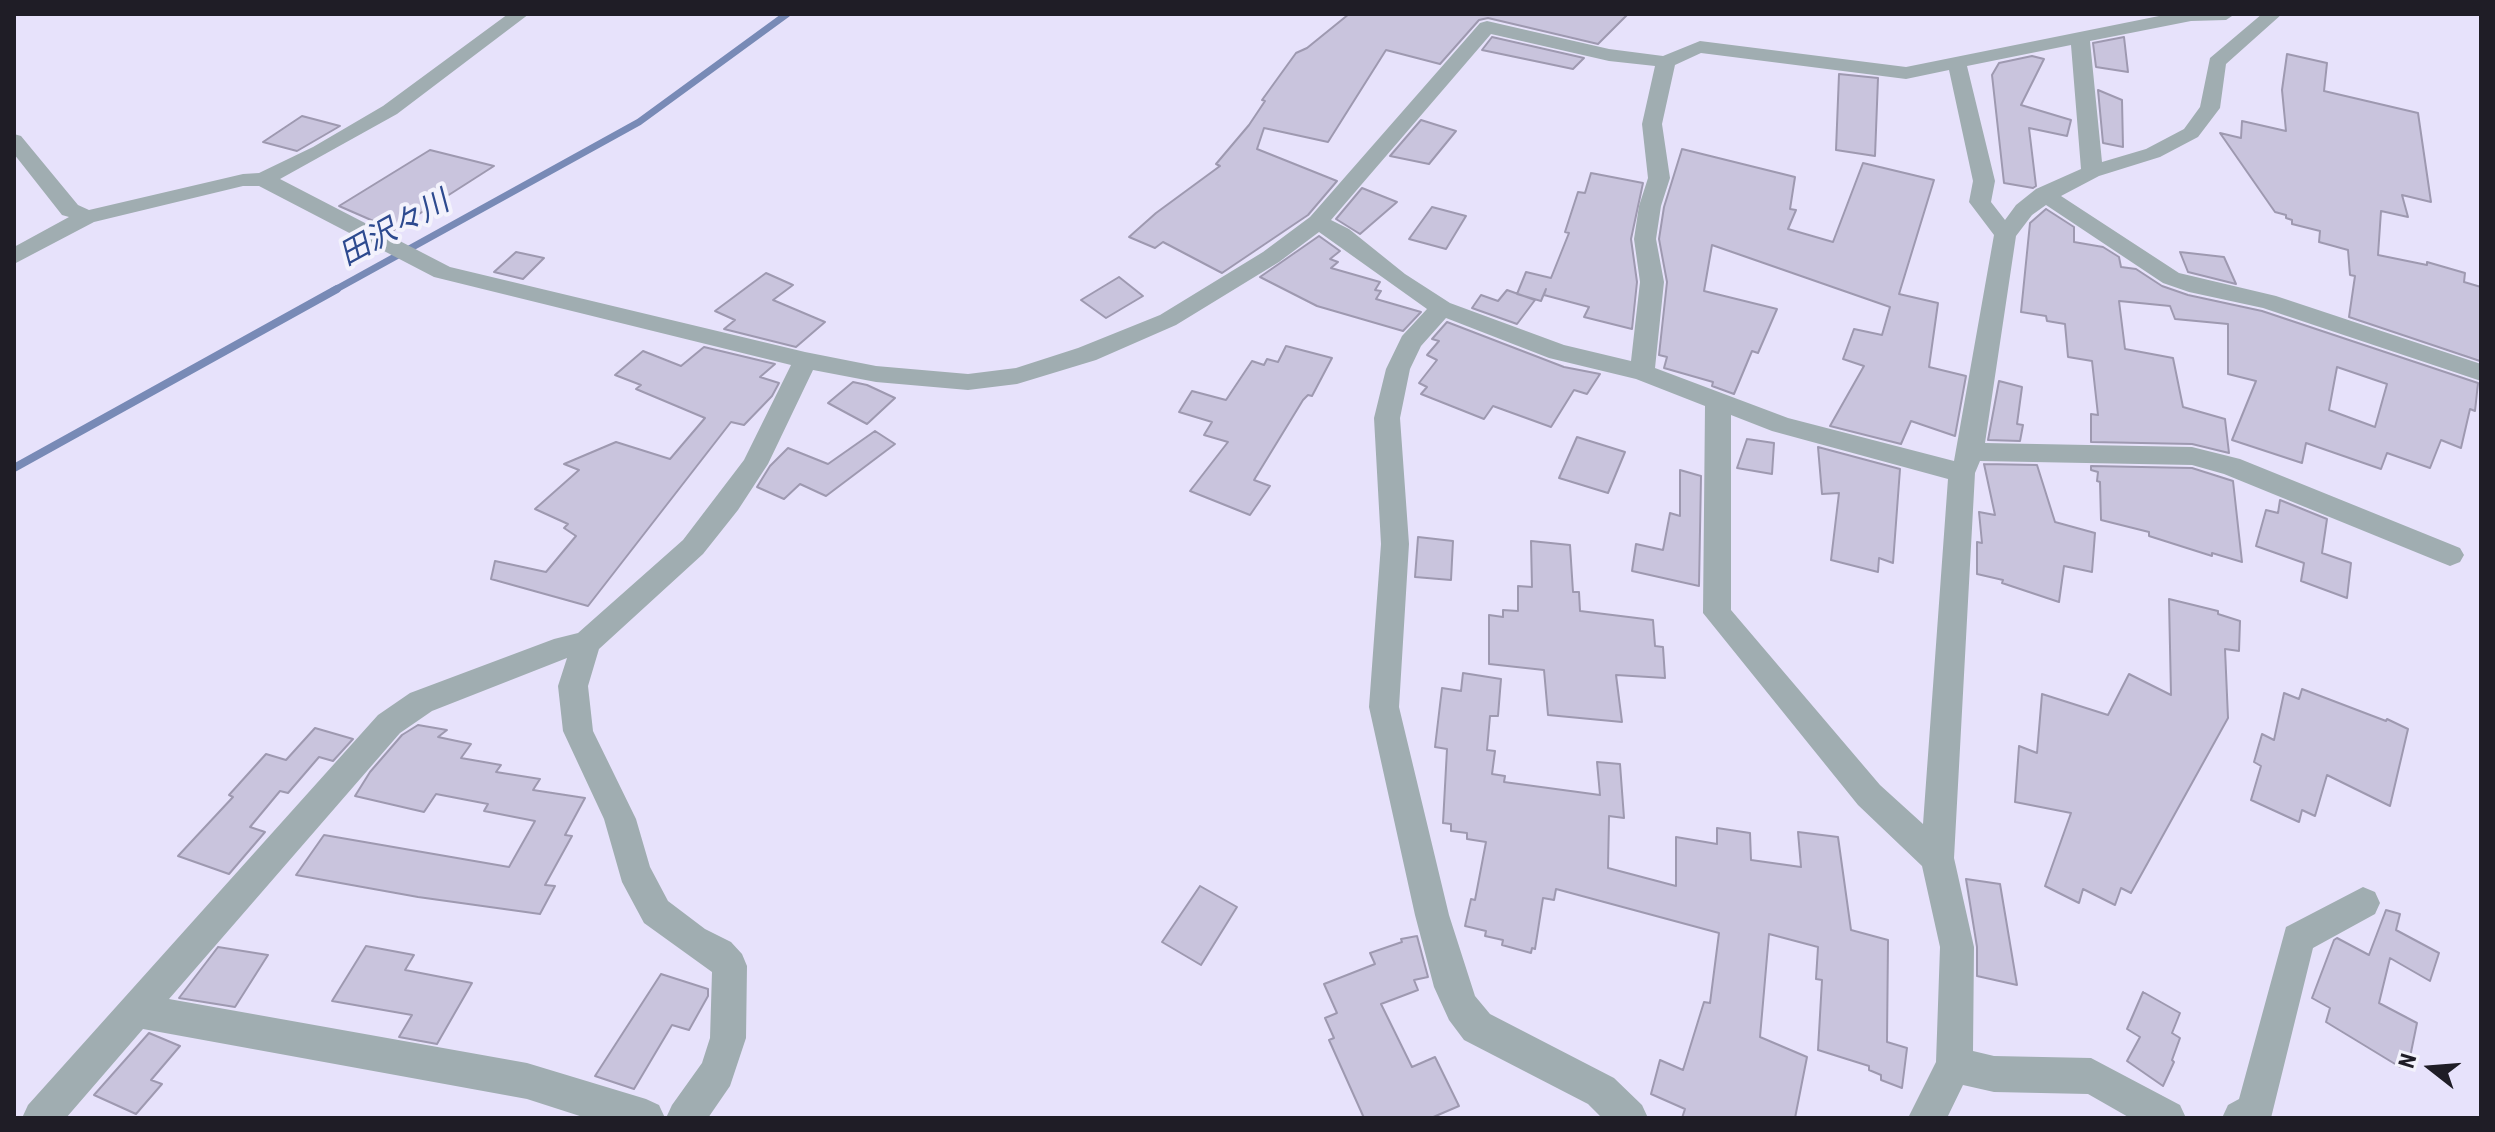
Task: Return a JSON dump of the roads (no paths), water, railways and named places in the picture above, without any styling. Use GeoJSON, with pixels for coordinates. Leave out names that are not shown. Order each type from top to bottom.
{"type":"FeatureCollection","features":[{"type":"Feature","properties":{"kind":"street"},"geometry":{"type":"LineString","coordinates":[[14,257],[45,237],[87,217],[243,180],[263,179],[320,151],[390,110],[520,14]]}},
{"type":"Feature","properties":{"kind":"street"},"geometry":{"type":"LineString","coordinates":[[263,179],[442,272],[805,360],[876,374],[968,382],[1017,376],[1087,354],[1168,320],[1225,288],[1318,222],[1487,27],[1609,55],[1667,62],[1700,47],[1906,73],[2191,15],[2226,14]]}},
{"type":"Feature","properties":{"kind":"street"},"geometry":{"type":"LineString","coordinates":[[1927,1118],[1954,1065],[1957,947],[1937,858],[1967,463],[2005,235],[2024,210],[2044,194],[2092,172],[2153,153],[2191,133],[2210,108],[2217,62],[2273,14]]}},
{"type":"Feature","properties":{"kind":"street"},"geometry":{"type":"LineString","coordinates":[[2080,39],[2092,172]]}},
{"type":"Feature","properties":{"kind":"street"},"geometry":{"type":"LineString","coordinates":[[1642,372],[1652,282],[1645,239],[1650,206],[1659,178],[1652,124],[1662,71],[1667,62]]}},
{"type":"Feature","properties":{"kind":"street"},"geometry":{"type":"LineString","coordinates":[[1957,65],[1984,181],[1980,202],[2005,235]]}},
{"type":"Feature","properties":{"kind":"street"},"geometry":{"type":"LineString","coordinates":[[14,140],[70,210],[87,217]]}},
{"type":"Feature","properties":{"kind":"street"},"geometry":{"type":"LineString","coordinates":[[2044,194],[2180,281],[2268,301],[2481,373]]}},
{"type":"Feature","properties":{"kind":"street"},"geometry":{"type":"LineString","coordinates":[[1318,222],[1341,234],[1397,279],[1442,308],[1558,352],[1642,372],[1781,425],[1967,463],[2192,456],[2231,466],[2450,555]]}},
{"type":"Feature","properties":{"kind":"street"},"geometry":{"type":"LineString","coordinates":[[1442,308],[1411,342],[1398,369],[1387,418],[1395,544],[1384,707],[1428,900],[1452,987],[1462,1008],[1477,1027],[1601,1091],[1629,1118]]}},
{"type":"Feature","properties":{"kind":"street"},"geometry":{"type":"LineString","coordinates":[[685,1118],[717,1073],[728,1038],[730,966],[719,954],[693,940],[656,912],[634,871],[620,819],[578,731],[573,686],[586,643],[693,547],[728,503],[755,464],[805,360]]}},
{"type":"Feature","properties":{"kind":"street"},"geometry":{"type":"LineString","coordinates":[[1718,402],[1717,613],[1869,795],[1937,858]]}},
{"type":"Feature","properties":{"kind":"street"},"geometry":{"type":"LineString","coordinates":[[41,1118],[389,724],[421,702],[564,647],[586,643]]}},
{"type":"Feature","properties":{"kind":"street"},"geometry":{"type":"LineString","coordinates":[[2241,1118],[2255,1111],[2298,938],[2363,903]]}},
{"type":"Feature","properties":{"kind":"street"},"geometry":{"type":"LineString","coordinates":[[135,1010],[527,1081],[646,1118]]}},
{"type":"Feature","properties":{"kind":"street"},"geometry":{"type":"LineString","coordinates":[[1954,1065],[1994,1074],[2091,1076],[2167,1118]]}},
{"type":"Feature","properties":{"kind":"waterway","name":"田沢々川"},"geometry":{"type":"LineString","coordinates":[[333,291],[639,122],[787,14]]}},
{"type":"Feature","properties":{"kind":"waterway","name":"田沢々川"},"geometry":{"type":"LineString","coordinates":[[14,468],[337,289]]}}]}
